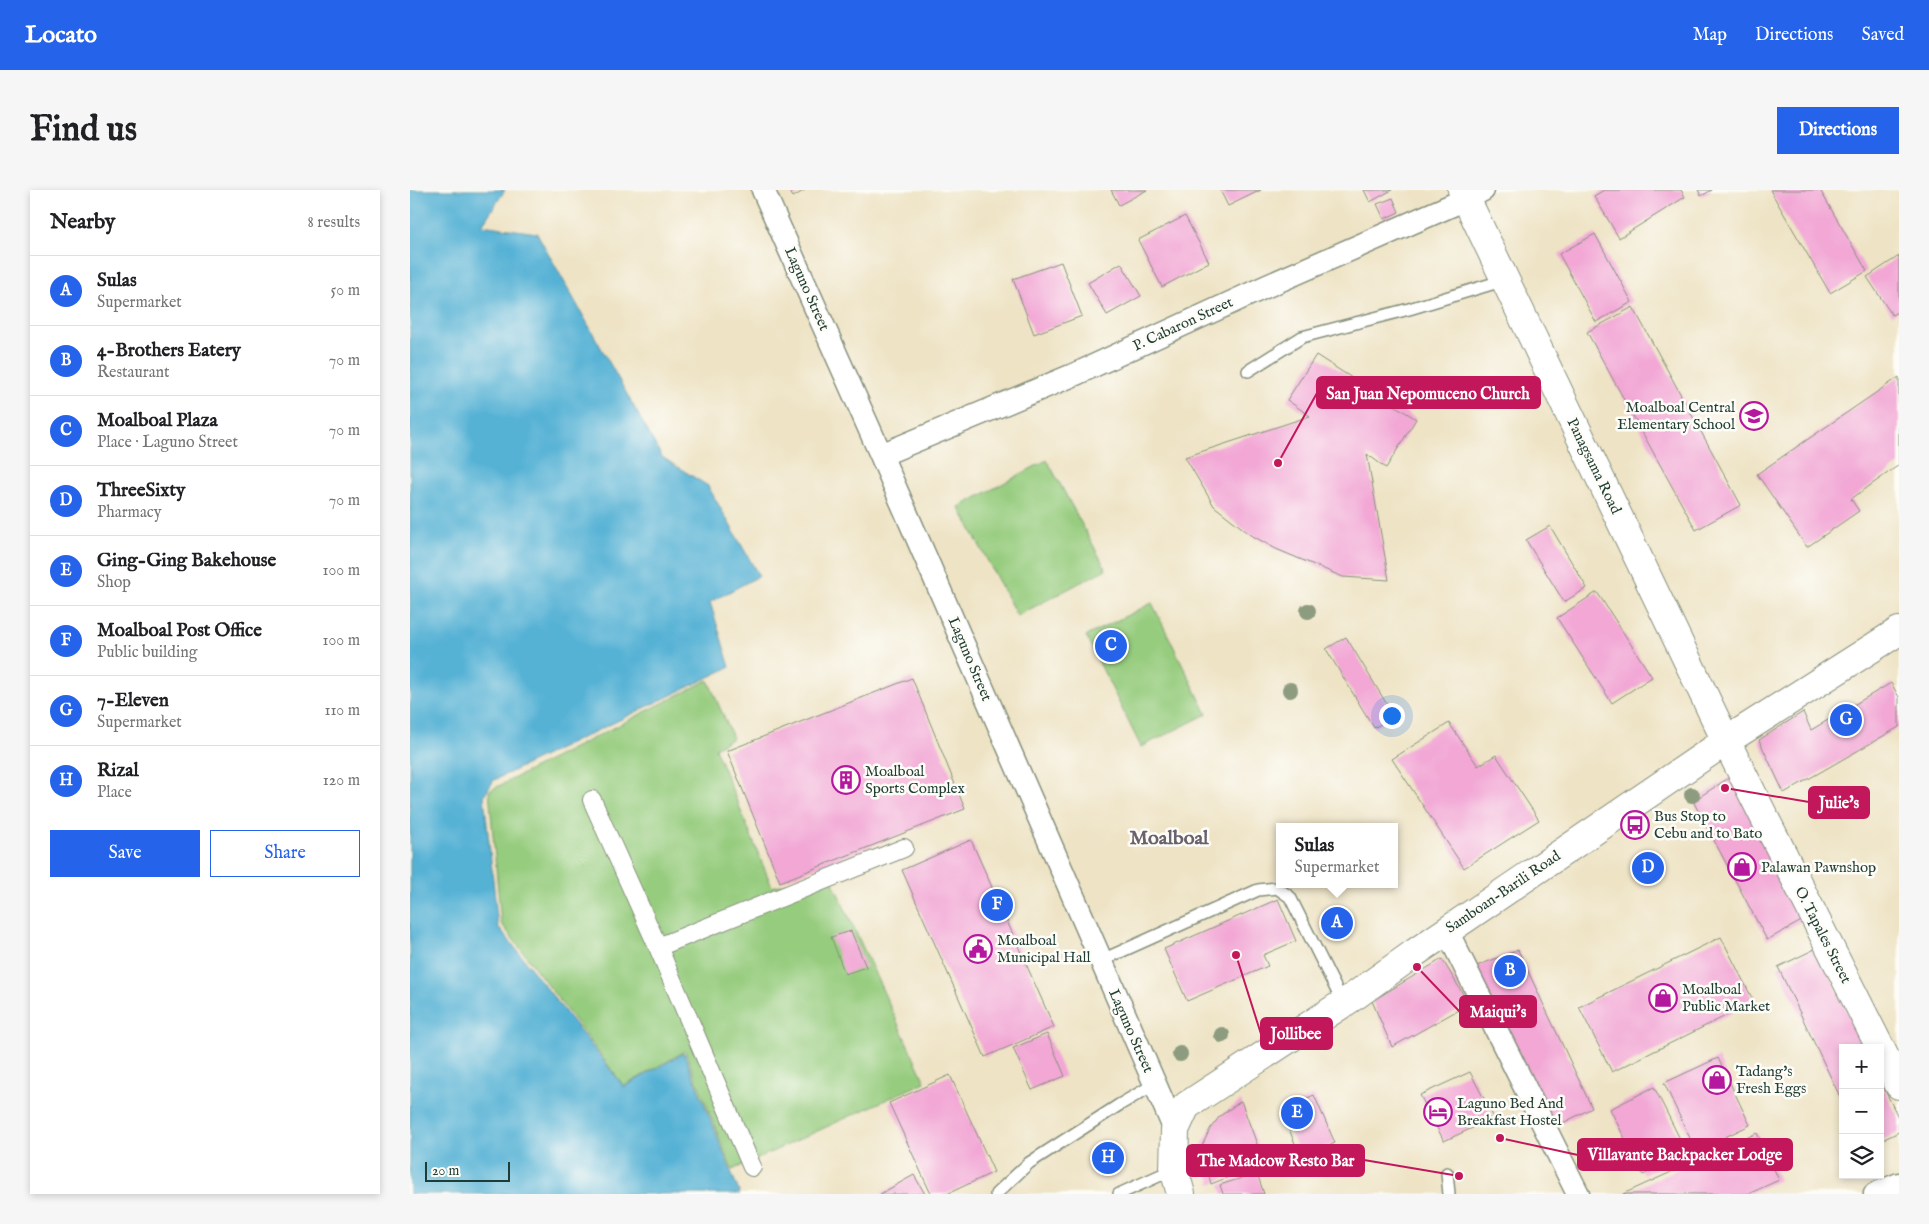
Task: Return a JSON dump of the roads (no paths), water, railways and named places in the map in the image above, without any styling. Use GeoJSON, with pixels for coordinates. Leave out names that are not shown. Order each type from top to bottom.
{"type":"FeatureCollection","features":[{"type":"Feature","properties":{"kind":"main road","name":"Panagsama Road"},"geometry":{"type":"LineString","coordinates":[[1470,193],[1505,280],[1726,741]]}},
{"type":"Feature","properties":{"kind":"main road","name":"Samboan-Barili Road"},"geometry":{"type":"LineString","coordinates":[[1178,1182],[1175,1130],[1186,1106],[1343,1003],[1726,741],[1899,631]]}},
{"type":"Feature","properties":{"kind":"main road","name":"O. Tapales Street"},"geometry":{"type":"LineString","coordinates":[[1726,741],[1899,1085]]}},
{"type":"Feature","properties":{"kind":"street","name":"Laguno Street"},"geometry":{"type":"LineString","coordinates":[[763,190],[882,455],[1100,962],[1175,1130]]}},
{"type":"Feature","properties":{"kind":"street","name":"P. Cabaron Street"},"geometry":{"type":"LineString","coordinates":[[882,455],[1078,372],[1470,193]]}},
{"type":"Feature","properties":{"kind":"street"},"geometry":{"type":"LineString","coordinates":[[592,800],[658,947],[752,1167]]}},
{"type":"Feature","properties":{"kind":"street"},"geometry":{"type":"LineString","coordinates":[[658,947],[904,848]]}},
{"type":"Feature","properties":{"kind":"street"},"geometry":{"type":"LineString","coordinates":[[1447,931],[1578,1194]]}},
{"type":"Feature","properties":{"kind":"street"},"geometry":{"type":"LineString","coordinates":[[1875,1194],[1899,1184]]}},
{"type":"Feature","properties":{"kind":"lane"},"geometry":{"type":"LineString","coordinates":[[1248,371],[1302,336],[1505,280]]}},
{"type":"Feature","properties":{"kind":"lane"},"geometry":{"type":"LineString","coordinates":[[1100,962],[1258,890],[1277,888],[1290,897],[1343,1003]]}},
{"type":"Feature","properties":{"kind":"lane"},"geometry":{"type":"LineString","coordinates":[[996,1194],[1030,1163],[1155,1084]]}},
{"type":"Feature","properties":{"kind":"lane"},"geometry":{"type":"LineString","coordinates":[[1447,1173],[1449,1194]]}},
{"type":"Feature","properties":{"kind":"lane"},"geometry":{"type":"LineString","coordinates":[[1119,1194],[1178,1182]]}},
{"type":"Feature","properties":{"kind":"water"},"geometry":{"type":"Polygon","coordinates":[[[410,190],[505,190],[482,225],[537,233],[662,457],[708,486],[759,576],[710,602],[730,667],[494,780],[484,796],[498,926],[624,1087],[684,1053],[740,1194],[410,1194],[410,190]]]}},
{"type":"Feature","properties":{"kind":"place","name":"Moalboal Central Elementary School"},"geometry":{"type":"Point","coordinates":[1754,416]}},
{"type":"Feature","properties":{"kind":"place","name":"San Juan Nepomuceno Church"},"geometry":{"type":"Point","coordinates":[1278,463]}},
{"type":"Feature","properties":{"kind":"place","name":"Moalboal Plaza"},"geometry":{"type":"Point","coordinates":[1111,646]}},
{"type":"Feature","properties":{"kind":"place","name":"7-Eleven"},"geometry":{"type":"Point","coordinates":[1846,720]}},
{"type":"Feature","properties":{"kind":"place","name":"Moalboal Sports Complex"},"geometry":{"type":"Point","coordinates":[846,780]}},
{"type":"Feature","properties":{"kind":"place","name":"Julie's"},"geometry":{"type":"Point","coordinates":[1725,788]}},
{"type":"Feature","properties":{"kind":"place","name":"Bus Stop to Cebu and to Bato"},"geometry":{"type":"Point","coordinates":[1635,825]}},
{"type":"Feature","properties":{"kind":"place","name":"Palawan Pawnshop"},"geometry":{"type":"Point","coordinates":[1742,867]}},
{"type":"Feature","properties":{"kind":"place","name":"ThreeSixty"},"geometry":{"type":"Point","coordinates":[1648,868]}},
{"type":"Feature","properties":{"kind":"place","name":"Moalboal Post Office"},"geometry":{"type":"Point","coordinates":[997,905]}},
{"type":"Feature","properties":{"kind":"place","name":"Sulas"},"geometry":{"type":"Point","coordinates":[1337,923]}},
{"type":"Feature","properties":{"kind":"place","name":"Moalboal Municipal Hall"},"geometry":{"type":"Point","coordinates":[978,949]}},
{"type":"Feature","properties":{"kind":"place","name":"Jollibee"},"geometry":{"type":"Point","coordinates":[1236,955]}},
{"type":"Feature","properties":{"kind":"place","name":"Maiqui's"},"geometry":{"type":"Point","coordinates":[1417,967]}},
{"type":"Feature","properties":{"kind":"place","name":"4-Brothers Eatery"},"geometry":{"type":"Point","coordinates":[1510,971]}},
{"type":"Feature","properties":{"kind":"place","name":"Moalboal Public Market"},"geometry":{"type":"Point","coordinates":[1663,998]}},
{"type":"Feature","properties":{"kind":"place","name":"Tadang's Fresh Eggs"},"geometry":{"type":"Point","coordinates":[1717,1080]}},
{"type":"Feature","properties":{"kind":"place","name":"Laguno Bed And Breakfast Hostel"},"geometry":{"type":"Point","coordinates":[1438,1112]}},
{"type":"Feature","properties":{"kind":"place","name":"Ging-Ging Bakehouse"},"geometry":{"type":"Point","coordinates":[1297,1113]}},
{"type":"Feature","properties":{"kind":"place","name":"Villavante Backpacker Lodge"},"geometry":{"type":"Point","coordinates":[1500,1138]}},
{"type":"Feature","properties":{"kind":"place","name":"Rizal"},"geometry":{"type":"Point","coordinates":[1108,1158]}},
{"type":"Feature","properties":{"kind":"place","name":"The Madcow Resto Bar"},"geometry":{"type":"Point","coordinates":[1459,1176]}},
{"type":"Feature","properties":{"kind":"district","name":"Moalboal"},"geometry":{"type":"Point","coordinates":[1169,838]}}]}
